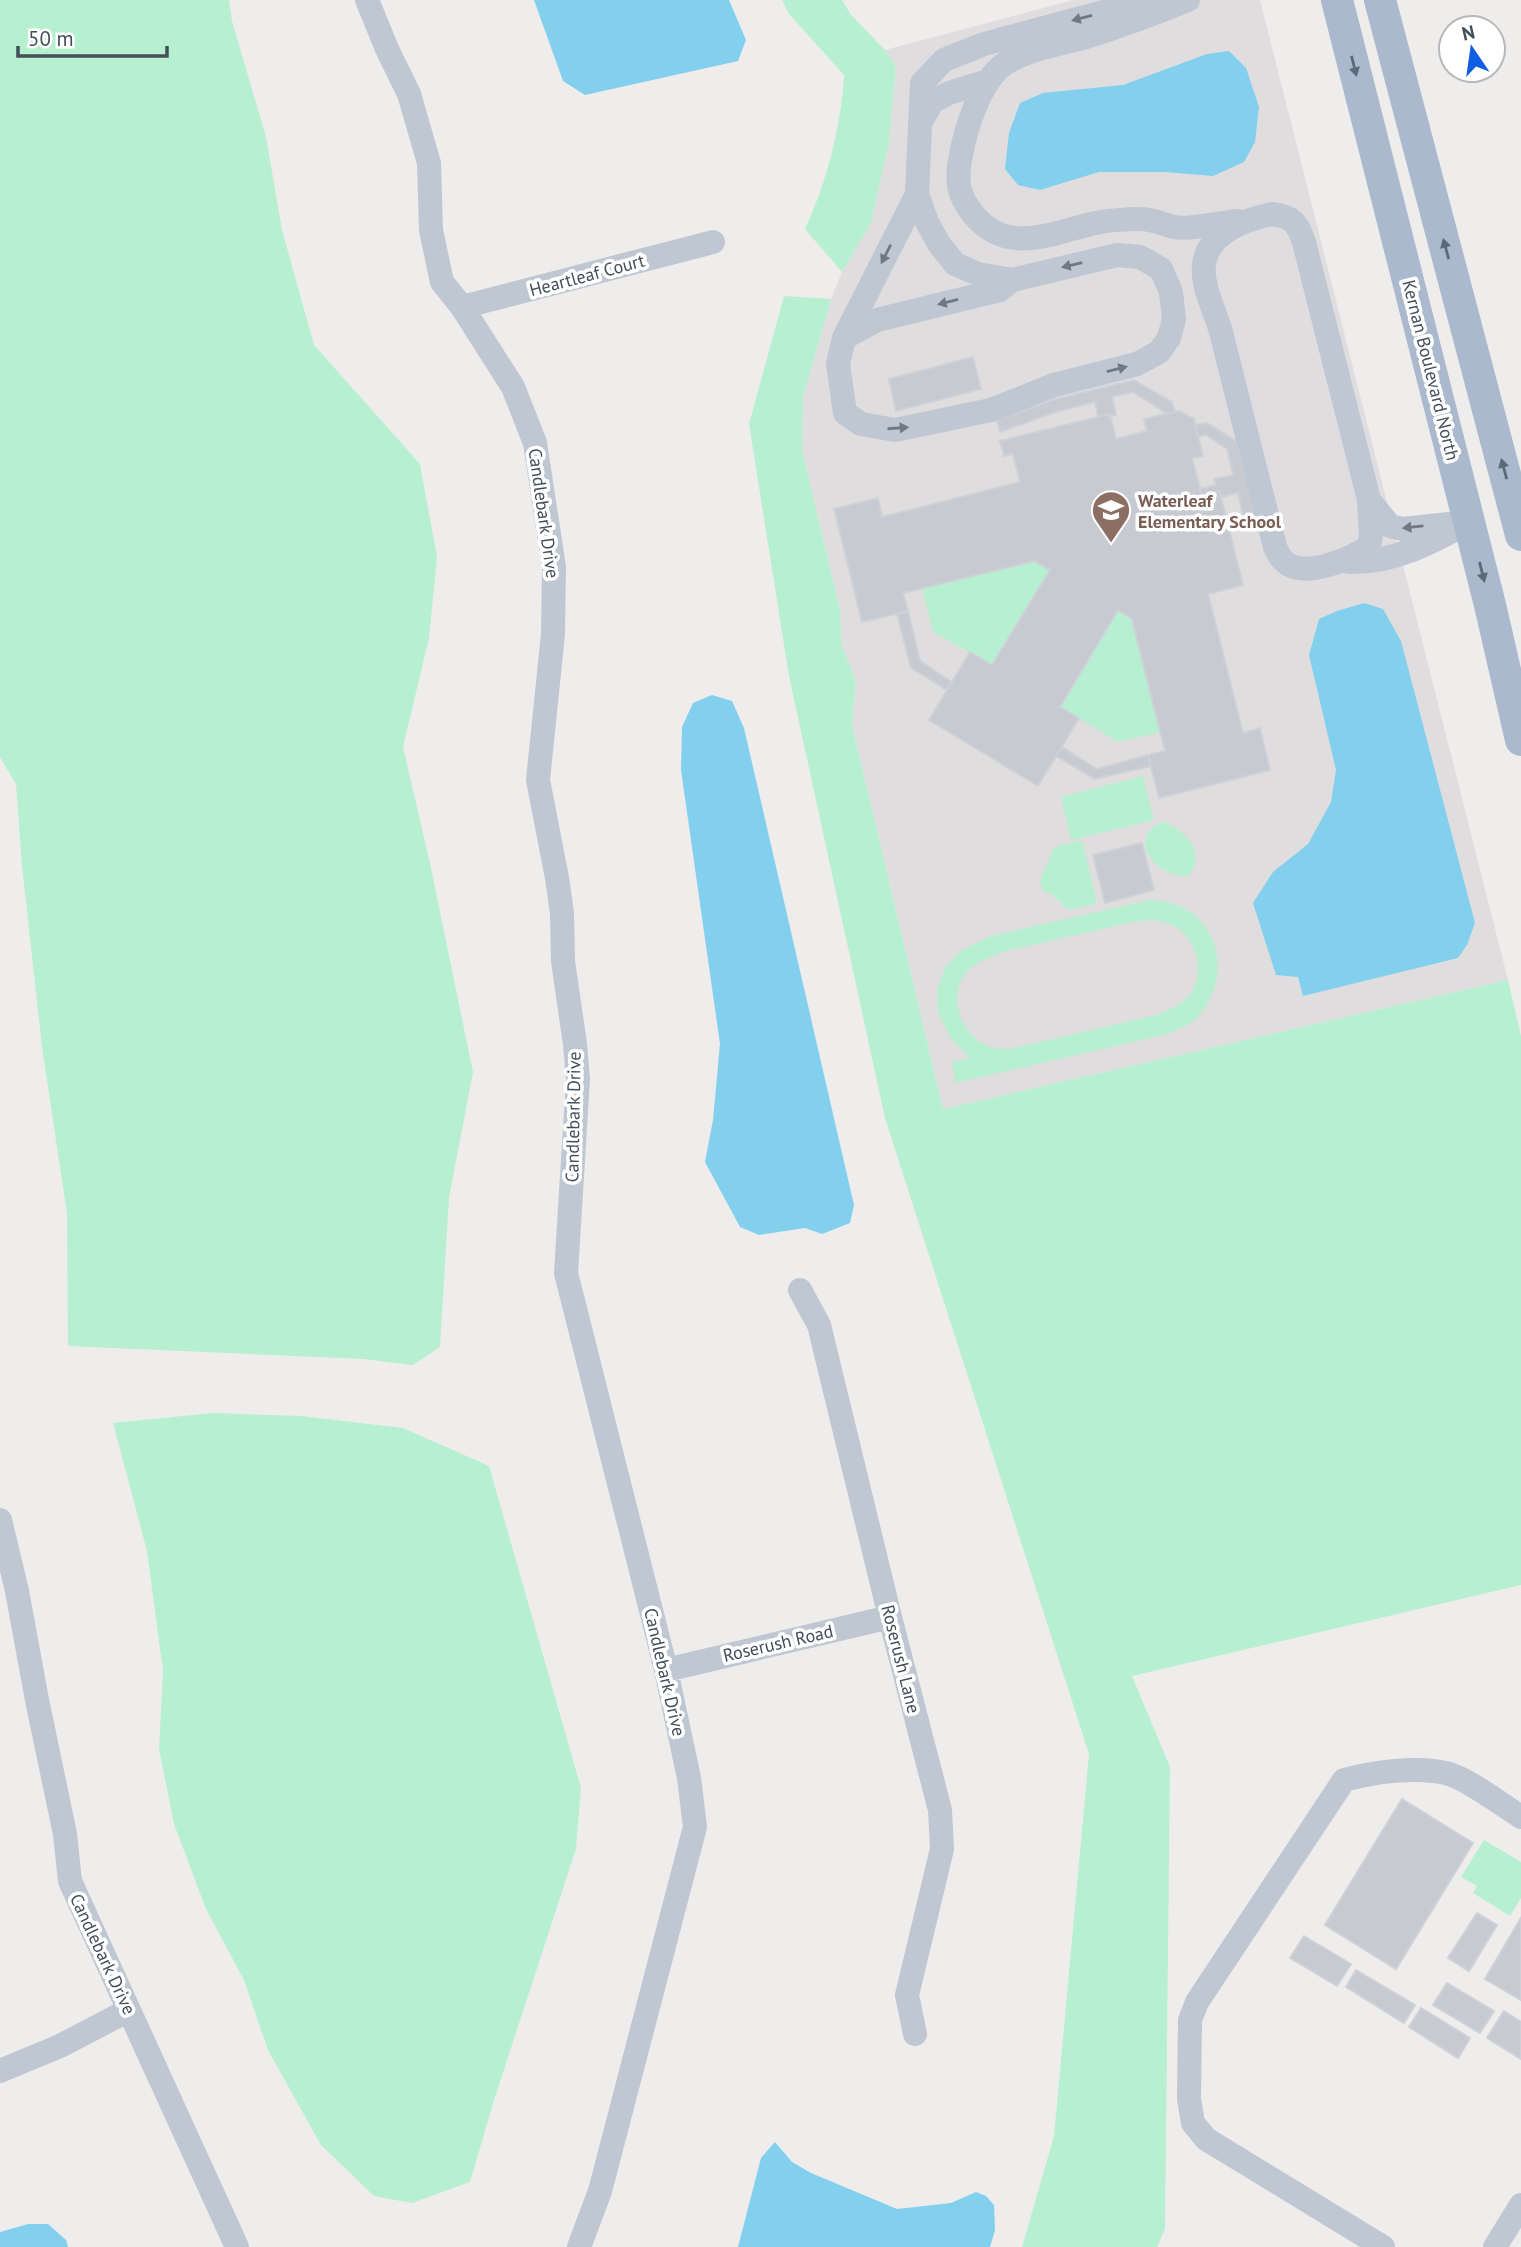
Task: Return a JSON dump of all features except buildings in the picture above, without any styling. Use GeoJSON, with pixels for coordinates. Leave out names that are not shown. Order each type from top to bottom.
{"type":"FeatureCollection","features":[{"type":"Feature","properties":{"kind":"main road","name":"Kernan Boulevard North"},"geometry":{"type":"LineString","coordinates":[[1337,0],[1469,522],[1521,740]]}},
{"type":"Feature","properties":{"kind":"main road"},"geometry":{"type":"LineString","coordinates":[[1380,0],[1521,535]]}},
{"type":"Feature","properties":{"kind":"street","name":"Candlebark Drive"},"geometry":{"type":"LineString","coordinates":[[366,0],[409,94],[429,163],[431,230],[442,282],[462,307],[513,387],[535,443],[554,567],[553,634],[538,780],[562,914],[564,961],[578,1079],[566,1273],[666,1670],[689,1778],[695,1827],[600,2191],[579,2247]]}},
{"type":"Feature","properties":{"kind":"street"},"geometry":{"type":"LineString","coordinates":[[917,194],[844,338],[838,364],[845,413],[861,424],[895,430],[990,410],[1054,385],[1137,365],[1159,352],[1169,338],[1174,319],[1171,292],[1161,269],[1140,257],[1117,255],[1012,280],[978,274],[955,264],[933,233],[917,194],[922,83],[944,60],[984,44],[1148,0]]}},
{"type":"Feature","properties":{"kind":"street"},"geometry":{"type":"LineString","coordinates":[[1176,228],[1272,214],[1287,216],[1298,226],[1369,500],[1369,546],[1343,561],[1313,569],[1295,568],[1284,562],[1275,547],[1218,323],[1192,248],[1176,228],[1159,221],[1137,219],[1098,222],[1034,239],[1012,239],[994,232],[977,219],[962,200],[957,174],[965,130],[988,81],[1003,65],[1031,51],[1085,37],[1188,0]]}},
{"type":"Feature","properties":{"kind":"street"},"geometry":{"type":"LineString","coordinates":[[919,123],[932,102],[949,93],[988,81]]}},
{"type":"Feature","properties":{"kind":"street"},"geometry":{"type":"LineString","coordinates":[[1202,272],[1205,258],[1215,239],[1245,220]]}},
{"type":"Feature","properties":{"kind":"street","name":"Heartleaf Court"},"geometry":{"type":"LineString","coordinates":[[462,307],[713,242]]}},
{"type":"Feature","properties":{"kind":"street"},"geometry":{"type":"LineString","coordinates":[[844,338],[877,320],[1000,290],[1012,280]]}},
{"type":"Feature","properties":{"kind":"street"},"geometry":{"type":"LineString","coordinates":[[1369,500],[1390,526],[1404,529],[1469,522]]}},
{"type":"Feature","properties":{"kind":"street"},"geometry":{"type":"LineString","coordinates":[[1343,561],[1369,562],[1424,547],[1469,522]]}},
{"type":"Feature","properties":{"kind":"street","name":"Roserush Lane"},"geometry":{"type":"LineString","coordinates":[[800,1290],[820,1325],[890,1617],[940,1810],[942,1849],[907,1995],[915,2034]]}},
{"type":"Feature","properties":{"kind":"street","name":"Candlebark Drive"},"geometry":{"type":"LineString","coordinates":[[0,1520],[17,1591],[65,1834],[70,1881],[237,2247]]}},
{"type":"Feature","properties":{"kind":"street","name":"Roserush Road"},"geometry":{"type":"LineString","coordinates":[[666,1670],[890,1617]]}},
{"type":"Feature","properties":{"kind":"street"},"geometry":{"type":"LineString","coordinates":[[1383,2247],[1206,2139],[1193,2123],[1189,2099],[1190,2020],[1197,2002],[1344,1780],[1402,1770],[1447,1773],[1521,1817]]}},
{"type":"Feature","properties":{"kind":"street"},"geometry":{"type":"LineString","coordinates":[[0,2071],[60,2046],[129,2010]]}},
{"type":"Feature","properties":{"kind":"street"},"geometry":{"type":"LineString","coordinates":[[1495,2247],[1521,2205]]}},
{"type":"Feature","properties":{"kind":"shaded area","name":"Waterleaf Elementary School"},"geometry":{"type":"Polygon","coordinates":[[[1073,0],[1260,0],[1508,980],[943,1109],[852,725],[856,681],[842,646],[840,610],[802,450],[803,397],[831,299],[842,272],[871,223],[889,142],[896,66],[885,50],[1073,0]]]}},
{"type":"Feature","properties":{"kind":"green space"},"geometry":{"type":"Polygon","coordinates":[[[0,0],[229,0],[232,21],[266,137],[282,230],[314,345],[420,464],[437,557],[429,638],[403,747],[473,1072],[449,1198],[440,1347],[413,1365],[363,1359],[68,1346],[67,1214],[42,1047],[16,784],[0,757],[0,0]]]}},
{"type":"Feature","properties":{"kind":"green space"},"geometry":{"type":"Polygon","coordinates":[[[782,0],[842,0],[851,15],[885,50],[896,66],[889,142],[871,223],[842,272],[805,229],[832,154],[844,75],[789,14],[782,0]]]}},
{"type":"Feature","properties":{"kind":"green space"},"geometry":{"type":"Polygon","coordinates":[[[784,296],[831,299],[803,397],[802,450],[840,610],[842,646],[856,681],[852,725],[943,1109],[1508,980],[1521,1036],[1521,1585],[1132,1676],[1170,1767],[1165,2229],[1157,2247],[1022,2247],[1054,2136],[1089,1754],[885,1118],[789,676],[749,424],[784,296]]]}},
{"type":"Feature","properties":{"kind":"green space"},"geometry":{"type":"Polygon","coordinates":[[[1034,561],[1050,570],[992,665],[933,632],[922,588],[1034,561]]]}},
{"type":"Feature","properties":{"kind":"green space"},"geometry":{"type":"Polygon","coordinates":[[[1118,610],[1132,619],[1161,732],[1118,742],[1060,707],[1118,610]]]}},
{"type":"Feature","properties":{"kind":"green space"},"geometry":{"type":"Polygon","coordinates":[[[1143,776],[1154,820],[1071,840],[1061,797],[1143,776]]]}},
{"type":"Feature","properties":{"kind":"green space"},"geometry":{"type":"Polygon","coordinates":[[[1163,822],[1186,836],[1195,851],[1194,868],[1188,876],[1165,871],[1149,855],[1145,846],[1146,837],[1163,822]]]}},
{"type":"Feature","properties":{"kind":"green space"},"geometry":{"type":"Polygon","coordinates":[[[1078,841],[1083,843],[1096,899],[1095,904],[1068,910],[1053,895],[1043,891],[1040,881],[1053,849],[1078,841]]]}},
{"type":"Feature","properties":{"kind":"green space"},"geometry":{"type":"Polygon","coordinates":[[[1150,900],[1165,902],[1187,910],[1210,933],[1218,962],[1217,977],[1206,1006],[1196,1019],[1167,1034],[955,1083],[952,1062],[970,1058],[950,1037],[938,1012],[937,991],[945,968],[961,951],[991,936],[1150,900]],[[1152,920],[1132,922],[1002,952],[977,964],[968,970],[960,984],[957,996],[961,1018],[974,1037],[983,1044],[1010,1049],[1157,1015],[1178,1005],[1190,995],[1196,981],[1198,971],[1195,951],[1191,942],[1178,928],[1152,920]]]}},
{"type":"Feature","properties":{"kind":"green space"},"geometry":{"type":"Polygon","coordinates":[[[212,1413],[301,1416],[403,1428],[489,1466],[581,1788],[576,1849],[470,2182],[412,2203],[374,2196],[321,2145],[268,2050],[244,1980],[206,1909],[174,1824],[159,1749],[163,1671],[147,1551],[113,1423],[212,1413]]]}},
{"type":"Feature","properties":{"kind":"green space"},"geometry":{"type":"Polygon","coordinates":[[[1484,1840],[1521,1862],[1521,1898],[1510,1916],[1473,1893],[1477,1886],[1461,1877],[1484,1840]]]}},
{"type":"Feature","properties":{"kind":"water"},"geometry":{"type":"Polygon","coordinates":[[[534,0],[729,0],[746,40],[738,61],[585,95],[563,81],[534,0]]]}},
{"type":"Feature","properties":{"kind":"water"},"geometry":{"type":"Polygon","coordinates":[[[1229,51],[1246,68],[1259,107],[1255,142],[1244,162],[1213,176],[1165,172],[1099,172],[1040,190],[1018,185],[1005,169],[1009,133],[1020,103],[1043,93],[1123,85],[1207,54],[1229,51]]]}},
{"type":"Feature","properties":{"kind":"water"},"geometry":{"type":"Polygon","coordinates":[[[1364,603],[1383,609],[1401,641],[1475,923],[1467,945],[1458,958],[1303,996],[1298,977],[1276,975],[1253,903],[1273,872],[1308,844],[1331,802],[1336,770],[1309,655],[1319,619],[1364,603]]]}},
{"type":"Feature","properties":{"kind":"water"},"geometry":{"type":"Polygon","coordinates":[[[712,695],[732,701],[744,728],[854,1205],[850,1223],[822,1234],[805,1228],[759,1235],[740,1227],[705,1162],[713,1120],[720,1044],[681,770],[682,727],[693,703],[712,695]]]}},
{"type":"Feature","properties":{"kind":"water"},"geometry":{"type":"Polygon","coordinates":[[[775,2142],[792,2162],[811,2173],[897,2209],[951,2203],[976,2192],[986,2196],[994,2205],[995,2230],[990,2247],[738,2247],[761,2158],[775,2142]]]}},
{"type":"Feature","properties":{"kind":"water"},"geometry":{"type":"Polygon","coordinates":[[[28,2224],[48,2224],[66,2240],[68,2247],[0,2247],[0,2232],[28,2224]]]}},
{"type":"Feature","properties":{"kind":"place","name":"Waterleaf Elementary School"},"geometry":{"type":"Point","coordinates":[1111,544]}}]}
